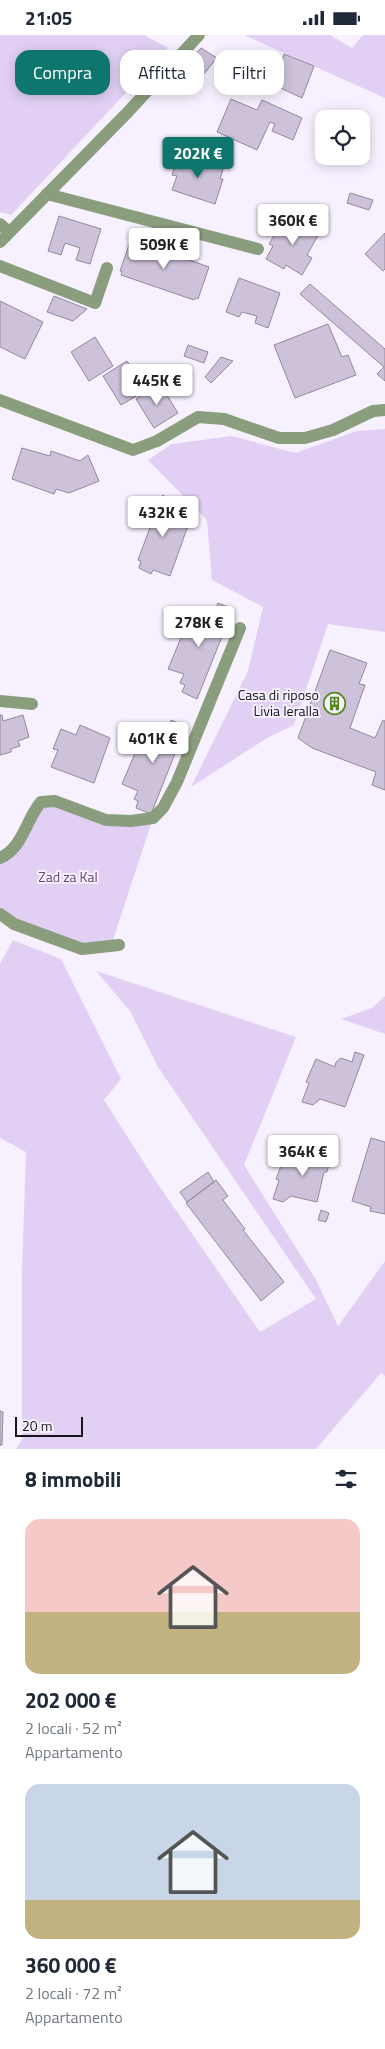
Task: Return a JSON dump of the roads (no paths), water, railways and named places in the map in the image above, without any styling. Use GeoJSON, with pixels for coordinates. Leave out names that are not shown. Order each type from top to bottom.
{"type":"FeatureCollection","features":[{"type":"Feature","properties":{"kind":"street"},"geometry":{"type":"LineString","coordinates":[[0,242],[5,228],[47,194],[127,113],[199,35]]}},
{"type":"Feature","properties":{"kind":"street"},"geometry":{"type":"LineString","coordinates":[[47,194],[258,249]]}},
{"type":"Feature","properties":{"kind":"street"},"geometry":{"type":"LineString","coordinates":[[0,266],[95,303],[107,268]]}},
{"type":"Feature","properties":{"kind":"street"},"geometry":{"type":"LineString","coordinates":[[0,400],[133,450],[157,441],[198,417],[224,419],[278,438],[305,438],[333,430],[373,411],[385,410]]}},
{"type":"Feature","properties":{"kind":"street"},"geometry":{"type":"LineString","coordinates":[[0,858],[7,855],[17,844],[34,809],[41,802],[55,801],[106,821],[131,821],[153,818],[163,808],[177,782],[240,628]]}},
{"type":"Feature","properties":{"kind":"street"},"geometry":{"type":"LineString","coordinates":[[0,701],[32,704]]}},
{"type":"Feature","properties":{"kind":"street"},"geometry":{"type":"LineString","coordinates":[[0,914],[14,924],[82,949],[119,945]]}},
{"type":"Feature","properties":{"kind":"place","name":"Casa di riposo Livia Ieralla"},"geometry":{"type":"Point","coordinates":[335,703]}},
{"type":"Feature","properties":{"kind":"park label","name":"Zad za Kal"},"geometry":{"type":"Point","coordinates":[68,877]}}]}
